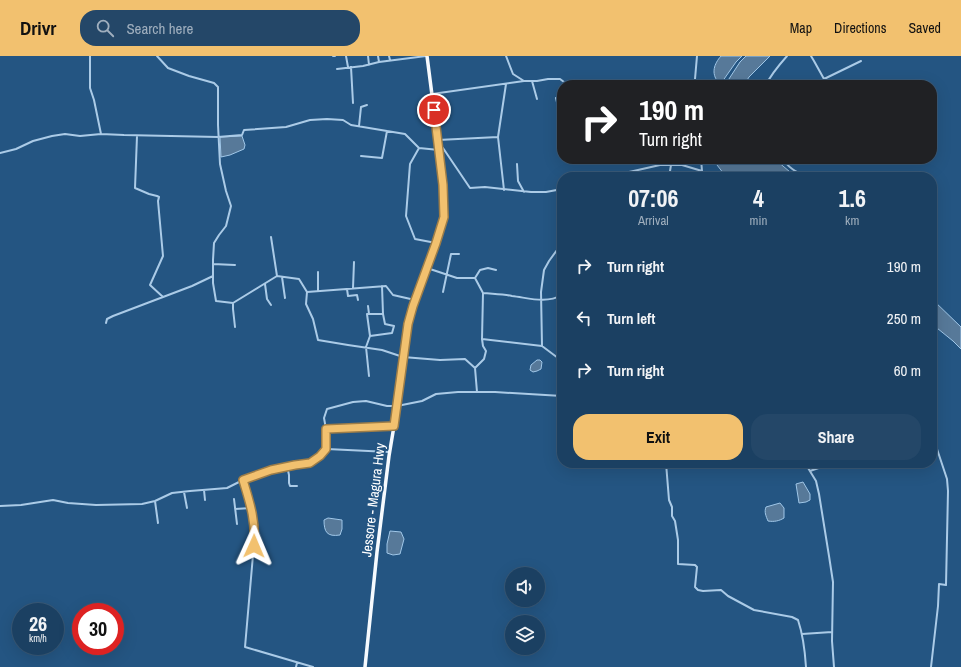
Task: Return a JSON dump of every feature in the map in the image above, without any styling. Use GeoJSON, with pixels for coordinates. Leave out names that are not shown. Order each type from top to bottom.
{"type":"FeatureCollection","features":[{"type":"Feature","properties":{"kind":"highway","name":"Jessore - Magura Hwy"},"geometry":{"type":"LineString","coordinates":[[365,667],[378,544],[408,324],[444,217],[443,185],[438,140],[426,56]]}},
{"type":"Feature","properties":{"kind":"street"},"geometry":{"type":"LineString","coordinates":[[90,56],[90,88],[101,134]]}},
{"type":"Feature","properties":{"kind":"street"},"geometry":{"type":"LineString","coordinates":[[157,56],[168,68],[214,83],[218,87],[218,136],[220,164],[231,206],[226,226],[214,243],[213,276],[216,301],[233,303],[277,276],[300,279],[307,292],[306,304],[312,318],[318,340],[382,350],[403,356],[440,360],[465,359],[475,368],[477,392]]}},
{"type":"Feature","properties":{"kind":"street"},"geometry":{"type":"LineString","coordinates":[[346,56],[349,67],[353,103]]}},
{"type":"Feature","properties":{"kind":"street"},"geometry":{"type":"LineString","coordinates":[[368,56],[369,65]]}},
{"type":"Feature","properties":{"kind":"street"},"geometry":{"type":"LineString","coordinates":[[378,56],[379,62]]}},
{"type":"Feature","properties":{"kind":"street"},"geometry":{"type":"LineString","coordinates":[[389,56],[390,60]]}},
{"type":"Feature","properties":{"kind":"street"},"geometry":{"type":"LineString","coordinates":[[337,69],[369,65],[400,58],[426,56]]}},
{"type":"Feature","properties":{"kind":"street"},"geometry":{"type":"LineString","coordinates":[[506,56],[513,74],[524,81]]}},
{"type":"Feature","properties":{"kind":"street"},"geometry":{"type":"LineString","coordinates":[[695,80],[697,56]]}},
{"type":"Feature","properties":{"kind":"street"},"geometry":{"type":"LineString","coordinates":[[768,80],[787,56]]}},
{"type":"Feature","properties":{"kind":"street"},"geometry":{"type":"LineString","coordinates":[[811,56],[824,79],[861,61]]}},
{"type":"Feature","properties":{"kind":"street"},"geometry":{"type":"LineString","coordinates":[[432,94],[524,81],[548,79],[561,80]]}},
{"type":"Feature","properties":{"kind":"street"},"geometry":{"type":"LineString","coordinates":[[532,81],[537,99]]}},
{"type":"Feature","properties":{"kind":"street"},"geometry":{"type":"LineString","coordinates":[[504,190],[498,137],[506,84]]}},
{"type":"Feature","properties":{"kind":"street"},"geometry":{"type":"LineString","coordinates":[[359,126],[361,107],[367,105]]}},
{"type":"Feature","properties":{"kind":"street"},"geometry":{"type":"LineString","coordinates":[[0,153],[33,141],[65,134],[80,136],[101,134],[137,136],[242,135],[244,130],[252,128],[286,127],[310,120],[343,120],[351,125],[405,134],[418,148],[439,150],[443,148],[470,188],[485,187],[524,192],[546,192],[557,190]]}},
{"type":"Feature","properties":{"kind":"street"},"geometry":{"type":"LineString","coordinates":[[361,156],[382,158],[387,131]]}},
{"type":"Feature","properties":{"kind":"street"},"geometry":{"type":"LineString","coordinates":[[137,136],[135,188],[159,197],[158,201],[162,256],[150,285],[163,297]]}},
{"type":"Feature","properties":{"kind":"street"},"geometry":{"type":"LineString","coordinates":[[438,140],[498,137]]}},
{"type":"Feature","properties":{"kind":"street"},"geometry":{"type":"LineString","coordinates":[[418,148],[410,164],[406,216],[415,239],[436,243]]}},
{"type":"Feature","properties":{"kind":"street"},"geometry":{"type":"LineString","coordinates":[[516,164],[518,181],[524,192]]}},
{"type":"Feature","properties":{"kind":"street"},"geometry":{"type":"LineString","coordinates":[[629,172],[660,165],[682,165],[702,171],[701,164]]}},
{"type":"Feature","properties":{"kind":"street"},"geometry":{"type":"LineString","coordinates":[[786,164],[798,172]]}},
{"type":"Feature","properties":{"kind":"street"},"geometry":{"type":"LineString","coordinates":[[669,172],[670,165]]}},
{"type":"Feature","properties":{"kind":"street"},"geometry":{"type":"LineString","coordinates":[[271,237],[277,276]]}},
{"type":"Feature","properties":{"kind":"street"},"geometry":{"type":"LineString","coordinates":[[542,346],[541,292],[544,270],[557,250]]}},
{"type":"Feature","properties":{"kind":"street"},"geometry":{"type":"LineString","coordinates":[[443,292],[451,254],[459,254]]}},
{"type":"Feature","properties":{"kind":"street"},"geometry":{"type":"LineString","coordinates":[[353,288],[354,262]]}},
{"type":"Feature","properties":{"kind":"street"},"geometry":{"type":"LineString","coordinates":[[213,264],[235,265]]}},
{"type":"Feature","properties":{"kind":"street"},"geometry":{"type":"LineString","coordinates":[[426,268],[457,278],[475,278]]}},
{"type":"Feature","properties":{"kind":"street"},"geometry":{"type":"LineString","coordinates":[[475,278],[480,270],[488,268],[496,270]]}},
{"type":"Feature","properties":{"kind":"street"},"geometry":{"type":"LineString","coordinates":[[318,272],[318,290]]}},
{"type":"Feature","properties":{"kind":"street"},"geometry":{"type":"LineString","coordinates":[[106,323],[107,319],[113,316],[192,286],[213,276]]}},
{"type":"Feature","properties":{"kind":"street"},"geometry":{"type":"LineString","coordinates":[[282,277],[285,298]]}},
{"type":"Feature","properties":{"kind":"street"},"geometry":{"type":"LineString","coordinates":[[475,278],[483,293],[482,339],[483,346],[486,351],[484,359],[475,368]]}},
{"type":"Feature","properties":{"kind":"street"},"geometry":{"type":"LineString","coordinates":[[265,284],[268,299],[271,305]]}},
{"type":"Feature","properties":{"kind":"street"},"geometry":{"type":"LineString","coordinates":[[370,336],[392,333],[394,326],[385,324],[383,314],[382,286]]}},
{"type":"Feature","properties":{"kind":"street"},"geometry":{"type":"LineString","coordinates":[[307,292],[386,286],[393,295],[415,300]]}},
{"type":"Feature","properties":{"kind":"street"},"geometry":{"type":"LineString","coordinates":[[347,289],[348,296],[357,295],[358,300]]}},
{"type":"Feature","properties":{"kind":"street"},"geometry":{"type":"LineString","coordinates":[[483,293],[542,300],[557,297]]}},
{"type":"Feature","properties":{"kind":"street"},"geometry":{"type":"LineString","coordinates":[[233,303],[235,327]]}},
{"type":"Feature","properties":{"kind":"street"},"geometry":{"type":"LineString","coordinates":[[368,306],[369,314],[367,314],[370,336],[366,348],[369,376]]}},
{"type":"Feature","properties":{"kind":"street"},"geometry":{"type":"LineString","coordinates":[[369,314],[383,314]]}},
{"type":"Feature","properties":{"kind":"street"},"geometry":{"type":"LineString","coordinates":[[482,339],[542,346],[557,356]]}},
{"type":"Feature","properties":{"kind":"street"},"geometry":{"type":"LineString","coordinates":[[0,506],[21,505],[53,500],[68,503],[96,505],[142,504],[155,501],[172,493],[227,488],[243,480],[271,470],[310,463],[320,456],[326,449],[326,429],[324,418],[327,409],[354,402],[366,401],[387,406],[397,406],[422,401],[436,394],[458,392],[495,392],[557,396]]}},
{"type":"Feature","properties":{"kind":"street"},"geometry":{"type":"LineString","coordinates":[[326,429],[394,426]]}},
{"type":"Feature","properties":{"kind":"street"},"geometry":{"type":"LineString","coordinates":[[326,449],[390,452]]}},
{"type":"Feature","properties":{"kind":"street"},"geometry":{"type":"LineString","coordinates":[[931,667],[938,606],[938,584],[946,585],[948,491],[947,478],[937,449]]}},
{"type":"Feature","properties":{"kind":"street"},"geometry":{"type":"LineString","coordinates":[[287,466],[290,486],[296,486]]}},
{"type":"Feature","properties":{"kind":"street"},"geometry":{"type":"LineString","coordinates":[[666,468],[668,500],[672,507],[672,516],[675,521],[678,540],[678,564],[695,565],[697,567],[695,587],[698,590],[721,590],[728,596],[754,610],[792,617],[798,620],[802,634],[806,667]]}},
{"type":"Feature","properties":{"kind":"street"},"geometry":{"type":"LineString","coordinates":[[808,468],[816,481],[820,494],[833,582],[832,641],[834,667]]}},
{"type":"Feature","properties":{"kind":"street"},"geometry":{"type":"LineString","coordinates":[[810,471],[819,468]]}},
{"type":"Feature","properties":{"kind":"street"},"geometry":{"type":"LineString","coordinates":[[243,480],[252,508],[255,532],[245,647],[313,667]]}},
{"type":"Feature","properties":{"kind":"street"},"geometry":{"type":"LineString","coordinates":[[204,490],[205,500]]}},
{"type":"Feature","properties":{"kind":"street"},"geometry":{"type":"LineString","coordinates":[[184,492],[187,508]]}},
{"type":"Feature","properties":{"kind":"street"},"geometry":{"type":"LineString","coordinates":[[234,499],[237,524]]}},
{"type":"Feature","properties":{"kind":"street"},"geometry":{"type":"LineString","coordinates":[[155,501],[158,523]]}},
{"type":"Feature","properties":{"kind":"street"},"geometry":{"type":"LineString","coordinates":[[235,509],[252,508]]}},
{"type":"Feature","properties":{"kind":"street"},"geometry":{"type":"LineString","coordinates":[[802,634],[832,632]]}},
{"type":"Feature","properties":{"kind":"street"},"geometry":{"type":"LineString","coordinates":[[296,667],[297,663]]}},
{"type":"Feature","properties":{"kind":"water"},"geometry":{"type":"Polygon","coordinates":[[[721,56],[742,56],[723,80],[716,79],[714,69],[721,56]]]}},
{"type":"Feature","properties":{"kind":"water"},"geometry":{"type":"Polygon","coordinates":[[[746,56],[770,56],[747,80],[728,80],[740,62],[746,56]]]}},
{"type":"Feature","properties":{"kind":"water"},"geometry":{"type":"Polygon","coordinates":[[[242,136],[245,145],[244,149],[221,157],[220,137],[242,136]]]}},
{"type":"Feature","properties":{"kind":"water"},"geometry":{"type":"Polygon","coordinates":[[[781,164],[790,172],[722,172],[717,165],[781,164]]]}},
{"type":"Feature","properties":{"kind":"water"},"geometry":{"type":"Polygon","coordinates":[[[937,304],[961,327],[961,349],[937,328],[937,304]]]}},
{"type":"Feature","properties":{"kind":"water"},"geometry":{"type":"Polygon","coordinates":[[[537,360],[542,362],[541,369],[533,372],[530,370],[531,365],[537,360]]]}},
{"type":"Feature","properties":{"kind":"water"},"geometry":{"type":"Polygon","coordinates":[[[803,482],[810,494],[810,500],[799,503],[796,484],[803,482]]]}},
{"type":"Feature","properties":{"kind":"water"},"geometry":{"type":"Polygon","coordinates":[[[780,503],[784,508],[784,518],[776,521],[768,521],[765,512],[766,507],[780,503]]]}},
{"type":"Feature","properties":{"kind":"water"},"geometry":{"type":"Polygon","coordinates":[[[328,518],[342,520],[340,535],[332,535],[327,533],[324,520],[328,518]]]}},
{"type":"Feature","properties":{"kind":"water"},"geometry":{"type":"Polygon","coordinates":[[[390,531],[401,532],[404,539],[400,554],[393,555],[387,553],[387,544],[390,531]]]}},
{"type":"Feature","properties":{"kind":"route"},"geometry":{"type":"LineString","coordinates":[[254,546],[255,532],[252,508],[243,480],[271,470],[310,463],[320,456],[326,449],[326,429],[394,426],[408,324],[444,217],[443,185],[434,110]]}}]}
